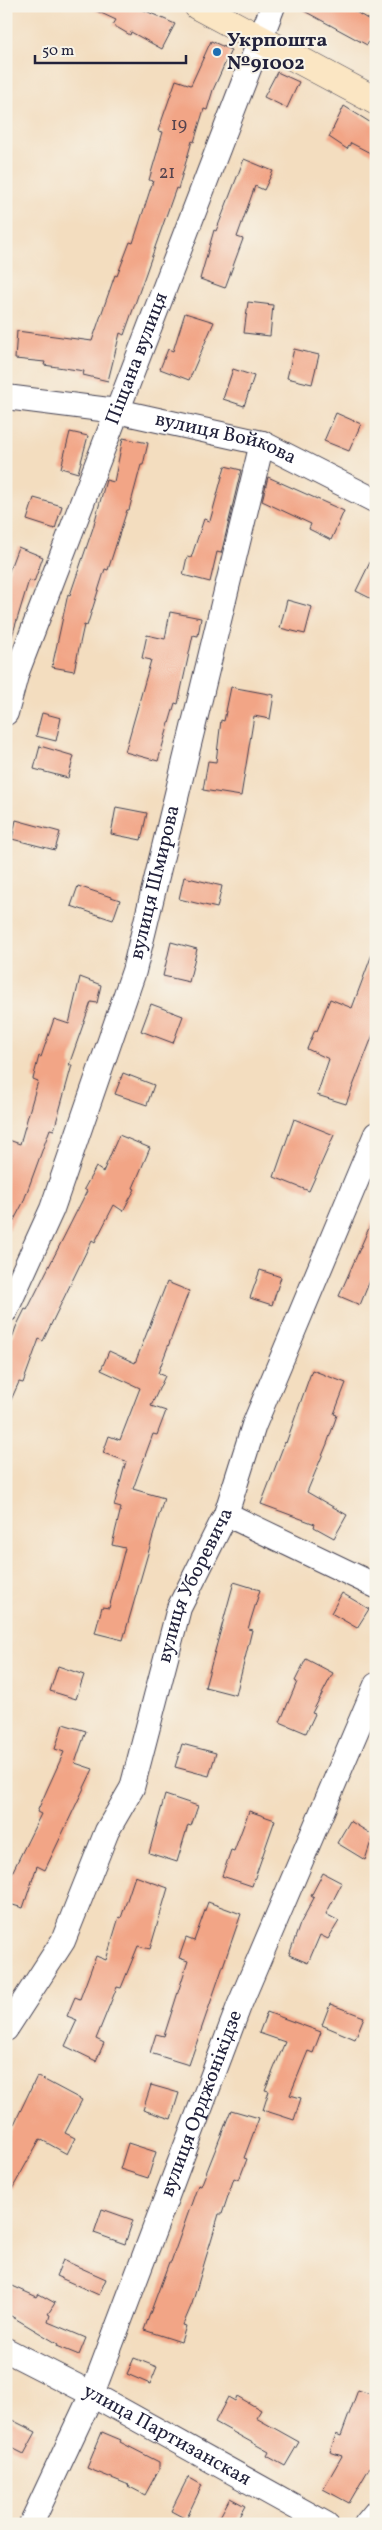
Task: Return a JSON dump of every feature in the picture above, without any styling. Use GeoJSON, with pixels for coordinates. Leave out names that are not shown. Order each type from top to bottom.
{"type":"FeatureCollection","features":[{"type":"Feature","properties":{"kind":"street"},"geometry":{"type":"LineString","coordinates":[[198,6],[376,100]]}},
{"type":"Feature","properties":{"kind":"street","name":"Піщана вулиця"},"geometry":{"type":"LineString","coordinates":[[6,713],[17,672],[262,40],[273,6]]}},
{"type":"Feature","properties":{"kind":"street","name":"вулиця Войкова"},"geometry":{"type":"LineString","coordinates":[[6,397],[117,411],[262,443],[376,501]]}},
{"type":"Feature","properties":{"kind":"street","name":"вулиця Шмирова"},"geometry":{"type":"LineString","coordinates":[[6,1310],[52,1209],[134,971],[262,443]]}},
{"type":"Feature","properties":{"kind":"street","name":"вулиця Уборевича"},"geometry":{"type":"LineString","coordinates":[[6,2029],[63,1941],[107,1831],[132,1788],[180,1608],[226,1514],[254,1425],[376,1134]]}},
{"type":"Feature","properties":{"kind":"street"},"geometry":{"type":"LineString","coordinates":[[226,1514],[376,1586]]}},
{"type":"Feature","properties":{"kind":"street","name":"вулиця Орджонікідзе"},"geometry":{"type":"LineString","coordinates":[[31,2524],[92,2394],[239,2006],[376,1685]]}},
{"type":"Feature","properties":{"kind":"street","name":"улица Партизанская"},"geometry":{"type":"LineString","coordinates":[[6,2350],[92,2394],[326,2524]]}},
{"type":"Feature","properties":{"kind":"street"},"geometry":{"type":"LineString","coordinates":[[366,2524],[376,2512]]}},
{"type":"Feature","properties":{"kind":"building"},"geometry":{"type":"Polygon","coordinates":[[[86,6],[135,6],[175,24],[162,49],[131,32],[130,35],[113,25],[116,20],[86,6]]]}},
{"type":"Feature","properties":{"kind":"building"},"geometry":{"type":"Polygon","coordinates":[[[295,6],[346,6],[376,24],[376,30],[367,45],[295,6]]]}},
{"type":"Feature","properties":{"kind":"building"},"geometry":{"type":"Polygon","coordinates":[[[211,41],[231,50],[213,90],[207,110],[204,109],[194,142],[192,141],[178,189],[176,188],[124,335],[120,333],[108,381],[83,375],[84,371],[44,365],[45,362],[15,359],[17,331],[92,341],[115,275],[117,276],[130,242],[133,243],[153,181],[149,180],[163,132],[158,131],[176,80],[191,85],[211,41]]]}},
{"type":"Feature","properties":{"kind":"building"},"geometry":{"type":"Polygon","coordinates":[[[277,72],[299,82],[287,108],[264,97],[277,72]]]}},
{"type":"Feature","properties":{"kind":"building"},"geometry":{"type":"Polygon","coordinates":[[[344,106],[376,126],[376,156],[351,143],[347,149],[329,137],[344,106]]]}},
{"type":"Feature","properties":{"kind":"building"},"geometry":{"type":"Polygon","coordinates":[[[244,159],[273,171],[264,190],[255,186],[237,237],[243,239],[225,288],[200,279],[214,230],[216,231],[244,159]]]}},
{"type":"Feature","properties":{"kind":"building"},"geometry":{"type":"Polygon","coordinates":[[[248,302],[273,305],[270,336],[244,333],[248,302]]]}},
{"type":"Feature","properties":{"kind":"building"},"geometry":{"type":"Polygon","coordinates":[[[185,313],[214,322],[189,380],[160,369],[168,349],[173,351],[185,313]]]}},
{"type":"Feature","properties":{"kind":"building"},"geometry":{"type":"Polygon","coordinates":[[[294,349],[319,355],[312,384],[287,378],[294,349]]]}},
{"type":"Feature","properties":{"kind":"building"},"geometry":{"type":"Polygon","coordinates":[[[233,369],[254,376],[244,406],[223,399],[233,369]]]}},
{"type":"Feature","properties":{"kind":"building"},"geometry":{"type":"Polygon","coordinates":[[[336,413],[361,424],[349,451],[324,441],[336,413]]]}},
{"type":"Feature","properties":{"kind":"building"},"geometry":{"type":"Polygon","coordinates":[[[70,432],[88,436],[78,473],[61,468],[70,432]]]}},
{"type":"Feature","properties":{"kind":"building"},"geometry":{"type":"Polygon","coordinates":[[[123,438],[148,443],[143,465],[141,465],[129,510],[127,510],[108,570],[105,569],[87,626],[84,625],[74,671],[52,667],[68,594],[70,595],[93,528],[106,480],[114,482],[123,438]]]}},
{"type":"Feature","properties":{"kind":"building"},"geometry":{"type":"Polygon","coordinates":[[[225,466],[241,470],[223,546],[221,553],[217,552],[210,582],[183,575],[187,557],[191,558],[204,519],[210,521],[225,466]]]}},
{"type":"Feature","properties":{"kind":"building"},"geometry":{"type":"Polygon","coordinates":[[[268,477],[344,511],[331,540],[309,529],[311,524],[262,501],[268,477]]]}},
{"type":"Feature","properties":{"kind":"building"},"geometry":{"type":"Polygon","coordinates":[[[34,498],[62,506],[55,529],[27,520],[34,498]]]}},
{"type":"Feature","properties":{"kind":"building"},"geometry":{"type":"Polygon","coordinates":[[[18,547],[43,557],[34,582],[29,580],[10,643],[6,642],[6,579],[18,547]]]}},
{"type":"Feature","properties":{"kind":"building"},"geometry":{"type":"Polygon","coordinates":[[[376,550],[376,601],[356,591],[376,550]]]}},
{"type":"Feature","properties":{"kind":"building"},"geometry":{"type":"Polygon","coordinates":[[[287,600],[312,607],[305,634],[280,628],[287,600]]]}},
{"type":"Feature","properties":{"kind":"building"},"geometry":{"type":"Polygon","coordinates":[[[170,612],[201,618],[198,636],[193,635],[178,704],[175,703],[158,761],[125,752],[151,660],[142,658],[147,635],[165,639],[170,612]]]}},
{"type":"Feature","properties":{"kind":"building"},"geometry":{"type":"Polygon","coordinates":[[[231,687],[274,695],[270,719],[254,716],[241,796],[203,790],[208,761],[216,762],[221,720],[224,721],[231,687]]]}},
{"type":"Feature","properties":{"kind":"building"},"geometry":{"type":"Polygon","coordinates":[[[42,713],[61,718],[56,741],[36,736],[42,713]]]}},
{"type":"Feature","properties":{"kind":"building"},"geometry":{"type":"Polygon","coordinates":[[[40,746],[74,756],[68,778],[34,769],[40,746]]]}},
{"type":"Feature","properties":{"kind":"building"},"geometry":{"type":"Polygon","coordinates":[[[116,807],[147,813],[141,840],[111,834],[116,807]]]}},
{"type":"Feature","properties":{"kind":"building"},"geometry":{"type":"Polygon","coordinates":[[[16,820],[60,832],[55,850],[12,839],[16,820]]]}},
{"type":"Feature","properties":{"kind":"building"},"geometry":{"type":"Polygon","coordinates":[[[184,877],[222,886],[217,908],[179,899],[184,877]]]}},
{"type":"Feature","properties":{"kind":"building"},"geometry":{"type":"Polygon","coordinates":[[[78,886],[120,900],[113,920],[71,906],[78,886]]]}},
{"type":"Feature","properties":{"kind":"building"},"geometry":{"type":"Polygon","coordinates":[[[171,942],[197,949],[189,982],[163,976],[171,942]]]}},
{"type":"Feature","properties":{"kind":"building"},"geometry":{"type":"Polygon","coordinates":[[[374,949],[376,949],[376,1027],[346,1104],[317,1095],[329,1059],[307,1049],[315,1030],[317,1031],[330,999],[352,1008],[374,949]]]}},
{"type":"Feature","properties":{"kind":"building"},"geometry":{"type":"Polygon","coordinates":[[[80,977],[101,985],[97,1003],[91,1002],[69,1065],[72,1065],[54,1130],[50,1129],[23,1203],[6,1235],[6,1139],[20,1144],[38,1081],[33,1079],[39,1056],[41,1057],[54,1019],[69,1024],[80,977]]]}},
{"type":"Feature","properties":{"kind":"building"},"geometry":{"type":"Polygon","coordinates":[[[151,1004],[183,1016],[173,1043],[141,1031],[151,1004]]]}},
{"type":"Feature","properties":{"kind":"building"},"geometry":{"type":"Polygon","coordinates":[[[123,1073],[154,1085],[147,1105],[115,1094],[123,1073]]]}},
{"type":"Feature","properties":{"kind":"building"},"geometry":{"type":"Polygon","coordinates":[[[294,1119],[334,1135],[309,1191],[274,1177],[294,1119]]]}},
{"type":"Feature","properties":{"kind":"building"},"geometry":{"type":"Polygon","coordinates":[[[119,1135],[150,1148],[133,1188],[135,1189],[123,1211],[114,1205],[95,1242],[92,1240],[43,1341],[39,1339],[23,1383],[19,1382],[6,1411],[6,1355],[16,1327],[25,1309],[27,1310],[87,1191],[84,1189],[96,1167],[103,1172],[119,1135]]]}},
{"type":"Feature","properties":{"kind":"building"},"geometry":{"type":"Polygon","coordinates":[[[376,1212],[376,1266],[360,1305],[339,1296],[376,1212]]]}},
{"type":"Feature","properties":{"kind":"building"},"geometry":{"type":"Polygon","coordinates":[[[260,1270],[281,1277],[272,1305],[250,1298],[260,1270]]]}},
{"type":"Feature","properties":{"kind":"building"},"geometry":{"type":"Polygon","coordinates":[[[167,1282],[189,1291],[158,1373],[165,1376],[151,1406],[166,1411],[157,1435],[153,1434],[133,1489],[164,1498],[123,1640],[95,1633],[102,1607],[109,1608],[125,1548],[112,1545],[121,1508],[114,1506],[126,1461],[103,1453],[109,1436],[120,1440],[140,1388],[101,1370],[109,1351],[135,1363],[167,1282]]]}},
{"type":"Feature","properties":{"kind":"building"},"geometry":{"type":"Polygon","coordinates":[[[312,1370],[346,1383],[334,1414],[337,1415],[327,1444],[307,1492],[347,1515],[334,1538],[314,1527],[315,1524],[261,1504],[286,1443],[312,1370]]]}},
{"type":"Feature","properties":{"kind":"building"},"geometry":{"type":"Polygon","coordinates":[[[234,1582],[260,1590],[248,1629],[252,1630],[236,1695],[205,1687],[234,1582]]]}},
{"type":"Feature","properties":{"kind":"building"},"geometry":{"type":"Polygon","coordinates":[[[342,1593],[369,1609],[357,1628],[331,1613],[342,1593]]]}},
{"type":"Feature","properties":{"kind":"building"},"geometry":{"type":"Polygon","coordinates":[[[306,1659],[333,1673],[312,1713],[315,1714],[306,1733],[280,1722],[297,1682],[295,1681],[306,1659]]]}},
{"type":"Feature","properties":{"kind":"building"},"geometry":{"type":"Polygon","coordinates":[[[58,1666],[84,1675],[76,1699],[50,1691],[58,1666]]]}},
{"type":"Feature","properties":{"kind":"building"},"geometry":{"type":"Polygon","coordinates":[[[63,1724],[86,1731],[75,1763],[93,1769],[45,1870],[37,1866],[23,1908],[6,1903],[6,1885],[41,1814],[37,1812],[64,1752],[55,1749],[63,1724]]]}},
{"type":"Feature","properties":{"kind":"building"},"geometry":{"type":"Polygon","coordinates":[[[182,1744],[216,1753],[209,1776],[175,1767],[182,1744]]]}},
{"type":"Feature","properties":{"kind":"building"},"geometry":{"type":"Polygon","coordinates":[[[165,1795],[198,1806],[191,1826],[188,1825],[177,1862],[149,1853],[165,1795]]]}},
{"type":"Feature","properties":{"kind":"building"},"geometry":{"type":"Polygon","coordinates":[[[249,1811],[275,1820],[252,1886],[222,1876],[231,1850],[234,1851],[249,1811]]]}},
{"type":"Feature","properties":{"kind":"building"},"geometry":{"type":"Polygon","coordinates":[[[350,1821],[373,1835],[365,1860],[337,1843],[350,1821]]]}},
{"type":"Feature","properties":{"kind":"building"},"geometry":{"type":"Polygon","coordinates":[[[323,1873],[342,1883],[326,1914],[339,1921],[328,1939],[320,1935],[308,1963],[289,1955],[300,1924],[314,1898],[311,1896],[323,1873]]]}},
{"type":"Feature","properties":{"kind":"building"},"geometry":{"type":"Polygon","coordinates":[[[135,1876],[168,1888],[150,1949],[138,1946],[121,1988],[117,1987],[96,2039],[104,2043],[96,2061],[65,2046],[77,2020],[67,2016],[75,1997],[80,1999],[96,1956],[106,1960],[119,1917],[121,1918],[135,1876]]]}},
{"type":"Feature","properties":{"kind":"building"},"geometry":{"type":"Polygon","coordinates":[[[208,1902],[241,1914],[189,2065],[150,2053],[156,2034],[164,2036],[188,1961],[179,1958],[186,1938],[194,1941],[208,1902]]]}},
{"type":"Feature","properties":{"kind":"building"},"geometry":{"type":"Polygon","coordinates":[[[330,2004],[364,2017],[355,2039],[322,2025],[330,2004]]]}},
{"type":"Feature","properties":{"kind":"building"},"geometry":{"type":"Polygon","coordinates":[[[267,2012],[321,2032],[313,2053],[308,2051],[290,2095],[301,2098],[294,2120],[263,2110],[269,2091],[265,2090],[285,2042],[259,2033],[267,2012]]]}},
{"type":"Feature","properties":{"kind":"building"},"geometry":{"type":"Polygon","coordinates":[[[37,2076],[82,2100],[65,2133],[75,2138],[67,2154],[40,2139],[6,2200],[6,2141],[37,2076]]]}},
{"type":"Feature","properties":{"kind":"building"},"geometry":{"type":"Polygon","coordinates":[[[151,2085],[179,2093],[171,2119],[143,2110],[151,2085]]]}},
{"type":"Feature","properties":{"kind":"building"},"geometry":{"type":"Polygon","coordinates":[[[231,2110],[259,2118],[244,2158],[247,2159],[239,2180],[234,2178],[222,2214],[219,2214],[192,2304],[183,2325],[186,2326],[181,2342],[144,2330],[169,2262],[171,2262],[198,2185],[201,2186],[231,2110]]]}},
{"type":"Feature","properties":{"kind":"building"},"geometry":{"type":"Polygon","coordinates":[[[128,2143],[156,2152],[148,2178],[120,2169],[128,2143]]]}},
{"type":"Feature","properties":{"kind":"building"},"geometry":{"type":"Polygon","coordinates":[[[102,2209],[133,2220],[125,2244],[94,2233],[102,2209]]]}},
{"type":"Feature","properties":{"kind":"building"},"geometry":{"type":"Polygon","coordinates":[[[63,2260],[106,2279],[99,2295],[56,2276],[63,2260]]]}},
{"type":"Feature","properties":{"kind":"building"},"geometry":{"type":"Polygon","coordinates":[[[6,2283],[37,2297],[39,2294],[55,2303],[48,2314],[50,2315],[48,2322],[86,2338],[79,2355],[57,2346],[58,2344],[6,2313],[6,2283]]]}},
{"type":"Feature","properties":{"kind":"building"},"geometry":{"type":"Polygon","coordinates":[[[134,2358],[157,2367],[150,2384],[127,2374],[134,2358]]]}},
{"type":"Feature","properties":{"kind":"building"},"geometry":{"type":"Polygon","coordinates":[[[358,2390],[376,2396],[376,2469],[370,2467],[349,2503],[323,2489],[342,2456],[330,2452],[336,2434],[341,2436],[358,2390]]]}},
{"type":"Feature","properties":{"kind":"building"},"geometry":{"type":"Polygon","coordinates":[[[237,2396],[261,2410],[256,2418],[299,2442],[285,2466],[267,2456],[269,2452],[215,2422],[228,2397],[235,2401],[237,2396]]]}},
{"type":"Feature","properties":{"kind":"building"},"geometry":{"type":"Polygon","coordinates":[[[6,2417],[36,2432],[24,2454],[6,2445],[6,2417]]]}},
{"type":"Feature","properties":{"kind":"building"},"geometry":{"type":"Polygon","coordinates":[[[102,2432],[121,2440],[120,2442],[159,2462],[159,2469],[145,2495],[129,2485],[87,2468],[102,2432]]]}},
{"type":"Feature","properties":{"kind":"building"},"geometry":{"type":"Polygon","coordinates":[[[188,2477],[202,2485],[186,2519],[171,2511],[188,2477]]]}},
{"type":"Feature","properties":{"kind":"building"},"geometry":{"type":"Polygon","coordinates":[[[230,2498],[245,2506],[235,2524],[216,2524],[230,2498]]]}},
{"type":"Feature","properties":{"kind":"place","name":"Укрпошта №91002"},"geometry":{"type":"Point","coordinates":[217,52]}}]}
